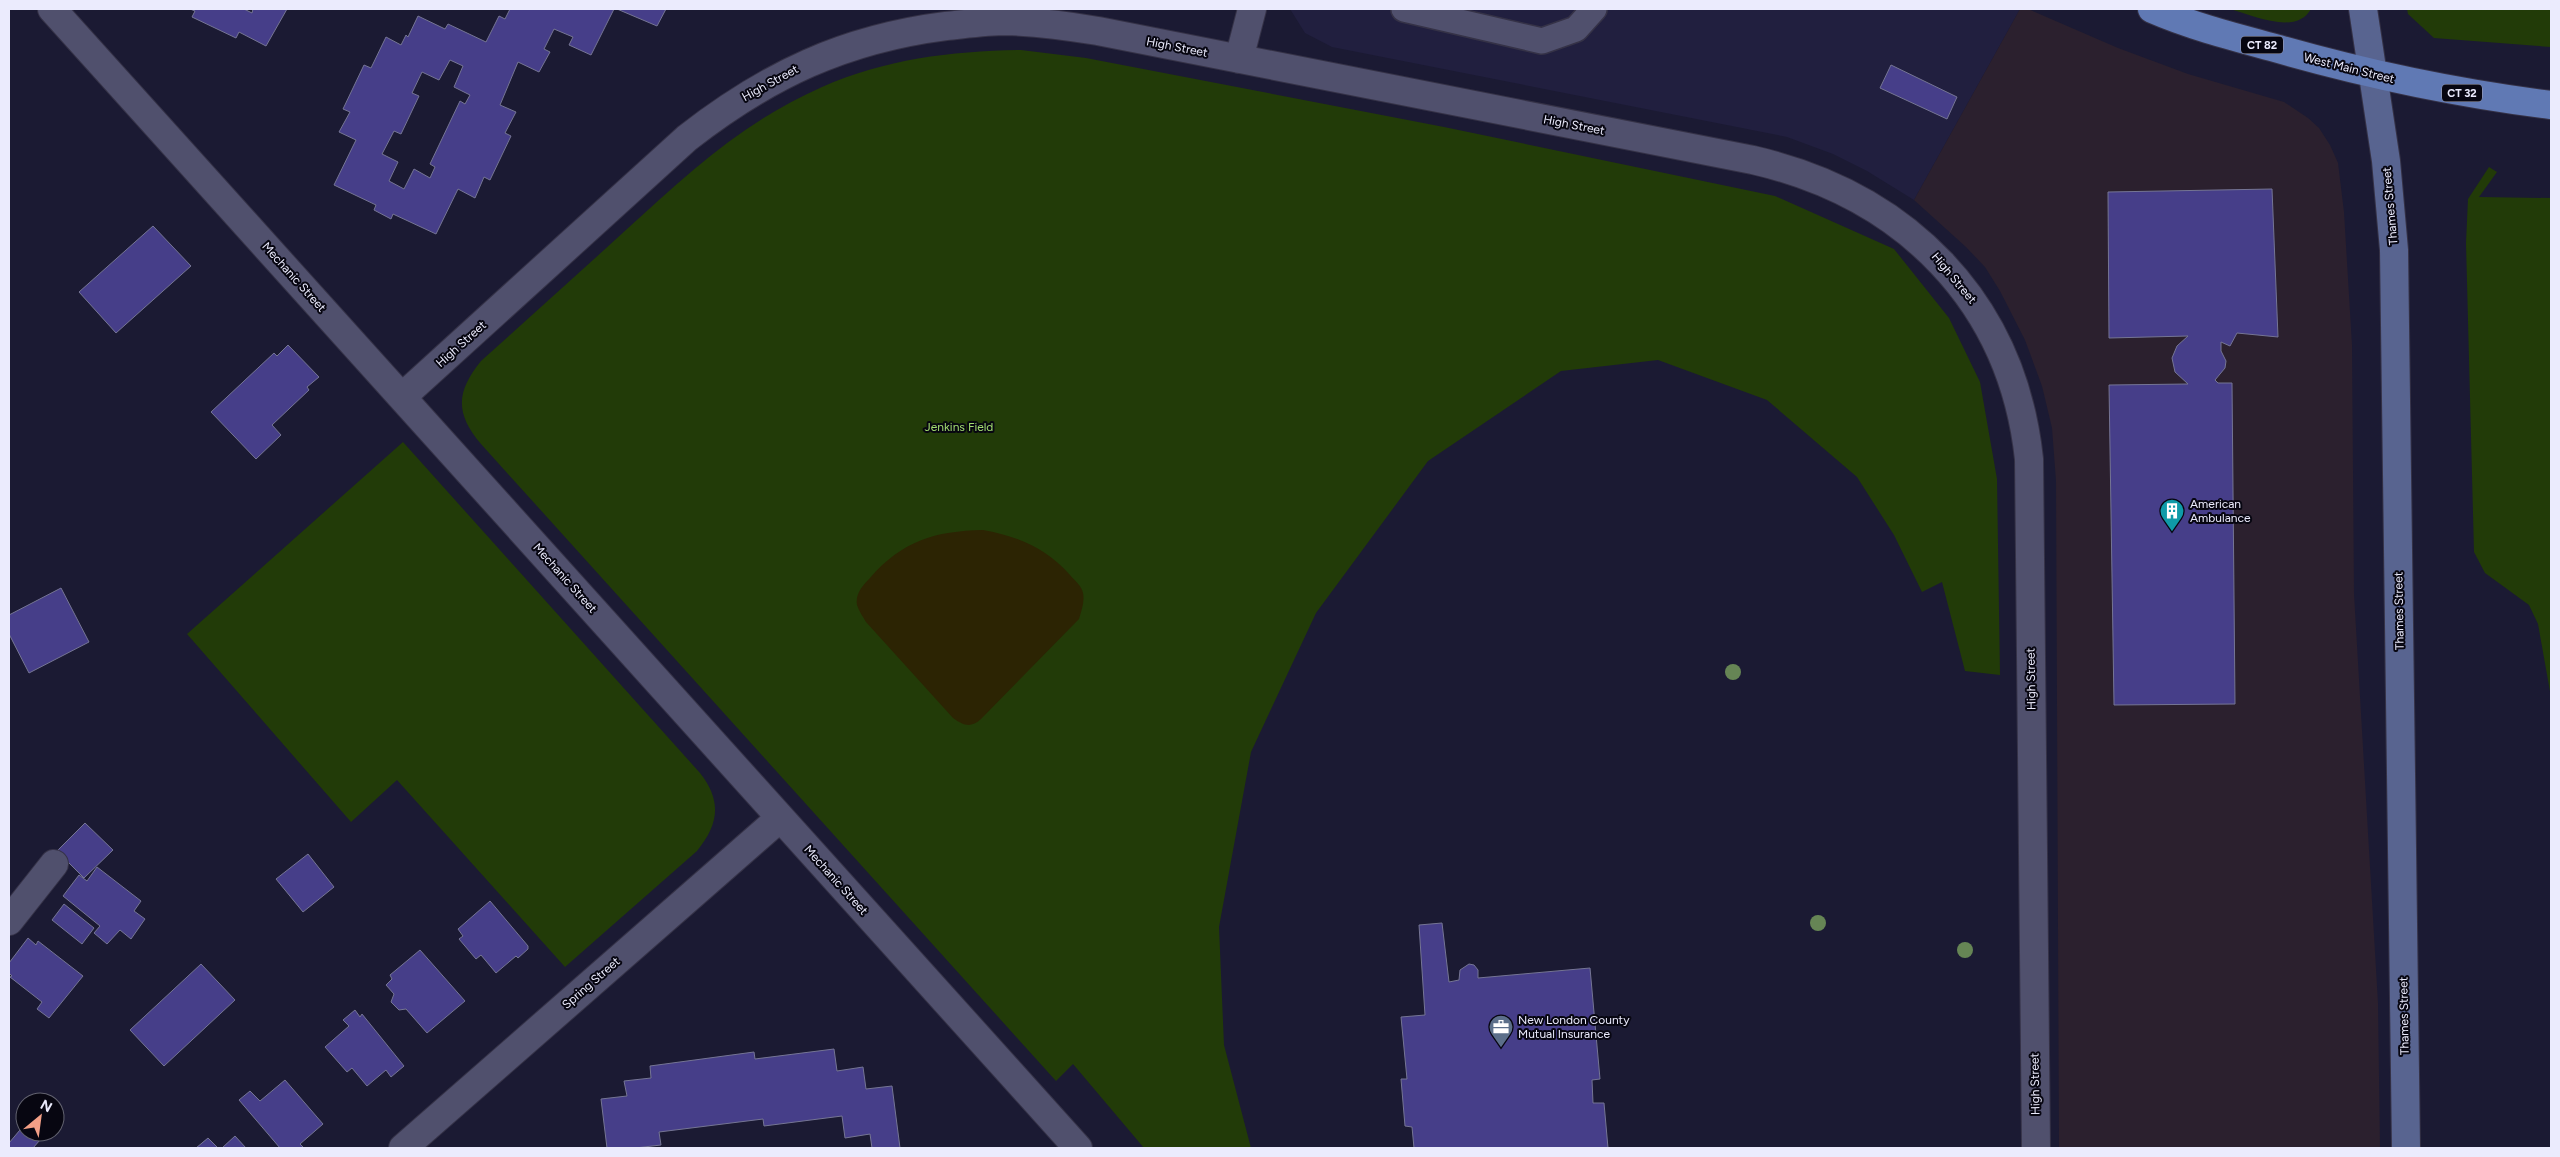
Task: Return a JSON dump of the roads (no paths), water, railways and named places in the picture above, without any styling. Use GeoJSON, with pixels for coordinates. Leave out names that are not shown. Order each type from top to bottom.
{"type":"FeatureCollection","features":[{"type":"Feature","properties":{"kind":"main road","name":"West Main Street"},"geometry":{"type":"LineString","coordinates":[[2152,9],[2240,38],[2374,74],[2446,90],[2551,105]]}},
{"type":"Feature","properties":{"kind":"main road","name":"Thames Street"},"geometry":{"type":"LineString","coordinates":[[2363,9],[2390,194],[2395,282],[2406,1148]]}},
{"type":"Feature","properties":{"kind":"street","name":"Mechanic Street"},"geometry":{"type":"LineString","coordinates":[[52,9],[1078,1148]]}},
{"type":"Feature","properties":{"kind":"street"},"geometry":{"type":"LineString","coordinates":[[1239,59],[1252,9]]}},
{"type":"Feature","properties":{"kind":"street","name":"High Street"},"geometry":{"type":"LineString","coordinates":[[402,397],[687,138],[751,92],[785,73],[822,57],[868,41],[915,30],[1006,21],[1051,24],[1098,31],[1753,160],[1802,173],[1859,199],[1886,216],[1943,262],[1974,301],[1998,344],[2022,410],[2029,459],[2036,1148]]}},
{"type":"Feature","properties":{"kind":"street","name":"Spring Street"},"geometry":{"type":"LineString","coordinates":[[403,1148],[780,818]]}},
{"type":"Feature","properties":{"kind":"street"},"geometry":{"type":"LineString","coordinates":[[9,921],[54,864]]}},
{"type":"Feature","properties":{"kind":"lane"},"geometry":{"type":"LineString","coordinates":[[1404,9],[1542,41],[1576,29],[1594,9]]}},
{"type":"Feature","properties":{"kind":"place","name":"American Ambulance"},"geometry":{"type":"Point","coordinates":[2172,532]}},
{"type":"Feature","properties":{"kind":"place","name":"New London County Mutual Insurance"},"geometry":{"type":"Point","coordinates":[1501,1048]}},
{"type":"Feature","properties":{"kind":"park label","name":"Jenkins Field"},"geometry":{"type":"Point","coordinates":[959,427]}}]}
